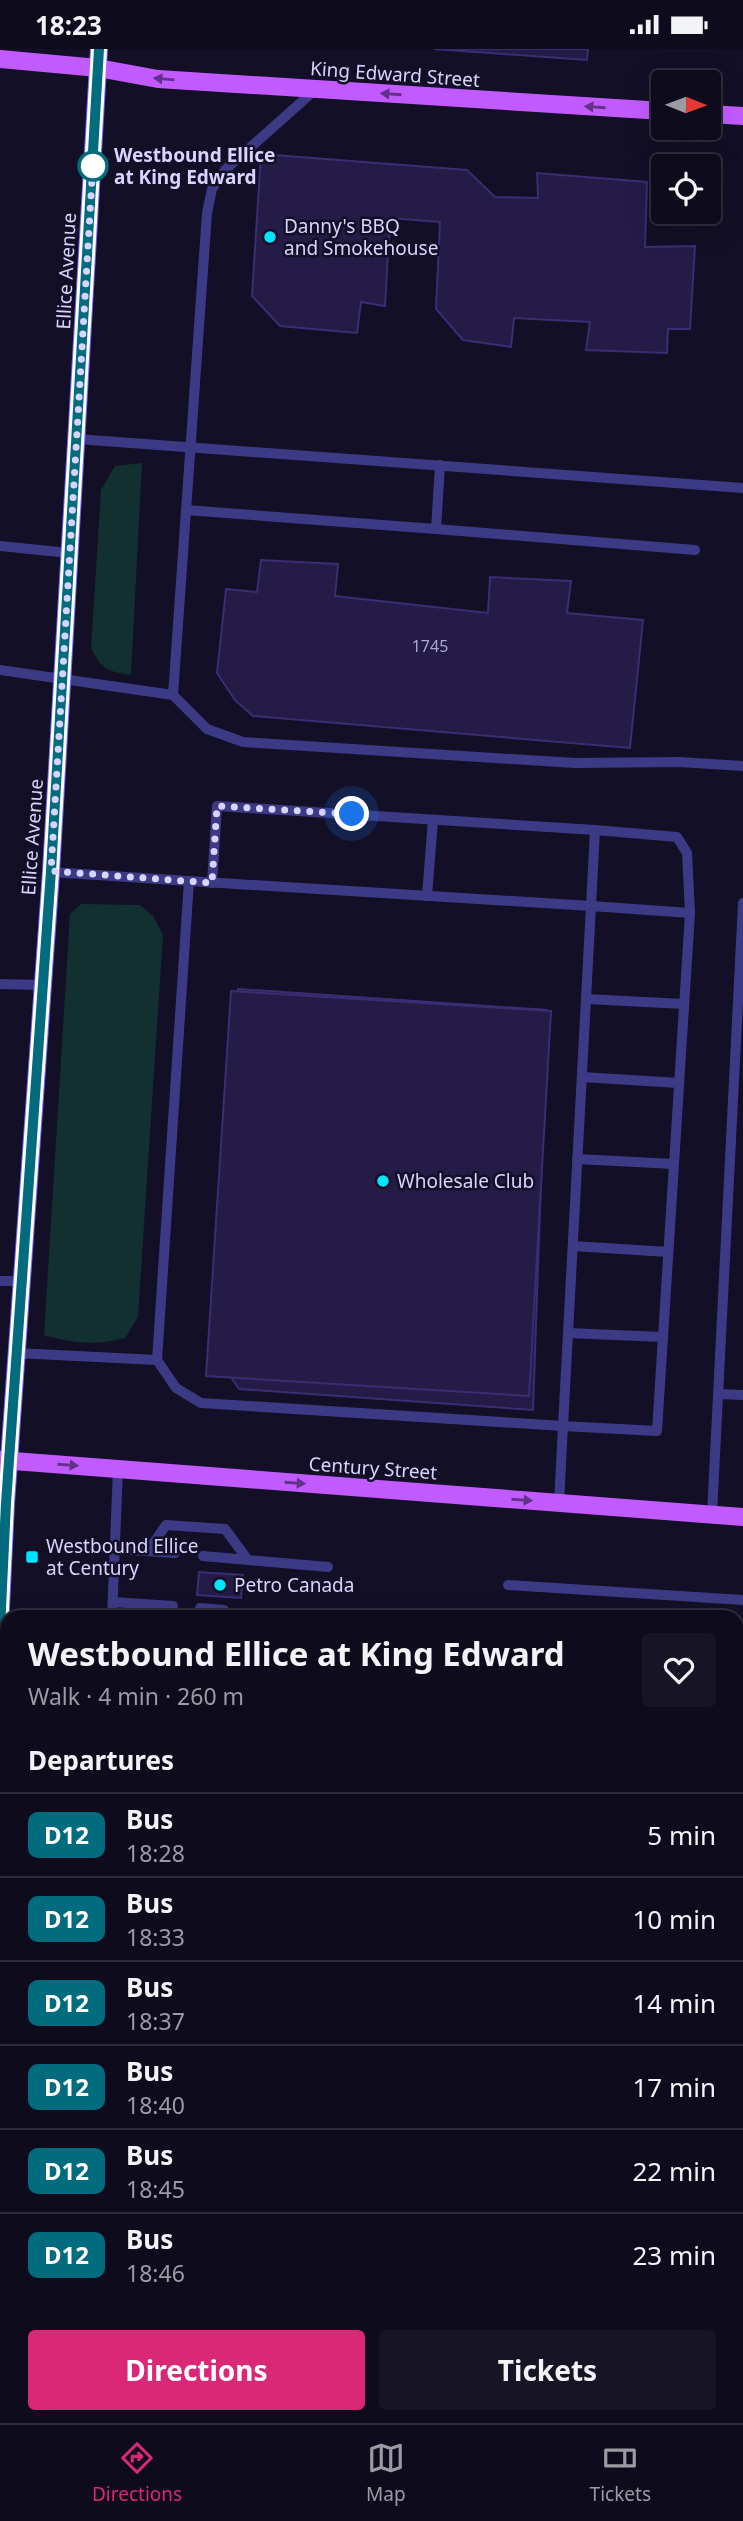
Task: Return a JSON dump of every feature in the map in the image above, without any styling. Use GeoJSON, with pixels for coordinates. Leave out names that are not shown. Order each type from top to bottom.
{"type":"FeatureCollection","features":[{"type":"Feature","properties":{"kind":"main road","name":"Ellice Avenue"},"geometry":{"type":"LineString","coordinates":[[0,1610],[4,1460],[16,1353],[51,871],[100,49]]}},
{"type":"Feature","properties":{"kind":"main road","name":"King Edward Street"},"geometry":{"type":"LineString","coordinates":[[0,58],[98,68],[158,79],[651,110]]}},
{"type":"Feature","properties":{"kind":"main road"},"geometry":{"type":"LineString","coordinates":[[721,115],[743,116]]}},
{"type":"Feature","properties":{"kind":"main road","name":"Century Street"},"geometry":{"type":"LineString","coordinates":[[4,1460],[743,1517]]}},
{"type":"Feature","properties":{"kind":"lane"},"geometry":{"type":"LineString","coordinates":[[173,695],[207,213],[212,189],[225,170],[316,89]]}},
{"type":"Feature","properties":{"kind":"lane"},"geometry":{"type":"LineString","coordinates":[[77,439],[743,488]]}},
{"type":"Feature","properties":{"kind":"lane"},"geometry":{"type":"LineString","coordinates":[[436,529],[440,465]]}},
{"type":"Feature","properties":{"kind":"lane"},"geometry":{"type":"LineString","coordinates":[[186,510],[695,550]]}},
{"type":"Feature","properties":{"kind":"lane"},"geometry":{"type":"LineString","coordinates":[[0,546],[69,553]]}},
{"type":"Feature","properties":{"kind":"lane"},"geometry":{"type":"LineString","coordinates":[[0,670],[173,695],[207,729],[243,742],[575,763],[679,762],[743,766]]}},
{"type":"Feature","properties":{"kind":"lane"},"geometry":{"type":"LineString","coordinates":[[189,881],[157,1360],[176,1388],[201,1403],[657,1431],[690,913],[687,853],[677,837],[217,806],[212,883]]}},
{"type":"Feature","properties":{"kind":"lane"},"geometry":{"type":"LineString","coordinates":[[427,896],[433,820]]}},
{"type":"Feature","properties":{"kind":"lane"},"geometry":{"type":"LineString","coordinates":[[559,1503],[596,830]]}},
{"type":"Feature","properties":{"kind":"lane"},"geometry":{"type":"LineString","coordinates":[[51,871],[690,913]]}},
{"type":"Feature","properties":{"kind":"lane"},"geometry":{"type":"LineString","coordinates":[[712,1514],[738,1063],[743,903]]}},
{"type":"Feature","properties":{"kind":"lane"},"geometry":{"type":"LineString","coordinates":[[0,984],[43,985]]}},
{"type":"Feature","properties":{"kind":"lane"},"geometry":{"type":"LineString","coordinates":[[586,999],[684,1004]]}},
{"type":"Feature","properties":{"kind":"lane"},"geometry":{"type":"LineString","coordinates":[[582,1077],[679,1083]]}},
{"type":"Feature","properties":{"kind":"lane"},"geometry":{"type":"LineString","coordinates":[[578,1159],[674,1164]]}},
{"type":"Feature","properties":{"kind":"lane"},"geometry":{"type":"LineString","coordinates":[[573,1246],[668,1252]]}},
{"type":"Feature","properties":{"kind":"lane"},"geometry":{"type":"LineString","coordinates":[[0,1281],[21,1282]]}},
{"type":"Feature","properties":{"kind":"lane"},"geometry":{"type":"LineString","coordinates":[[568,1333],[663,1337]]}},
{"type":"Feature","properties":{"kind":"lane"},"geometry":{"type":"LineString","coordinates":[[16,1353],[157,1360]]}},
{"type":"Feature","properties":{"kind":"lane"},"geometry":{"type":"LineString","coordinates":[[719,1394],[743,1395]]}},
{"type":"Feature","properties":{"kind":"lane"},"geometry":{"type":"LineString","coordinates":[[112,1610],[118,1469]]}},
{"type":"Feature","properties":{"kind":"lane"},"geometry":{"type":"LineString","coordinates":[[148,1551],[166,1525],[225,1528],[248,1560]]}},
{"type":"Feature","properties":{"kind":"lane"},"geometry":{"type":"LineString","coordinates":[[115,1549],[175,1553]]}},
{"type":"Feature","properties":{"kind":"lane"},"geometry":{"type":"LineString","coordinates":[[204,1556],[328,1567]]}},
{"type":"Feature","properties":{"kind":"lane"},"geometry":{"type":"LineString","coordinates":[[508,1585],[743,1600]]}},
{"type":"Feature","properties":{"kind":"lane"},"geometry":{"type":"LineString","coordinates":[[113,1602],[173,1606]]}},
{"type":"Feature","properties":{"kind":"lane"},"geometry":{"type":"LineString","coordinates":[[200,1608],[224,1610]]}},
{"type":"Feature","properties":{"kind":"green space"},"geometry":{"type":"Polygon","coordinates":[[[142,463],[131,675],[106,668],[91,648],[101,490],[115,466],[142,463]]]}},
{"type":"Feature","properties":{"kind":"green space"},"geometry":{"type":"Polygon","coordinates":[[[81,904],[140,905],[153,916],[163,935],[138,1317],[125,1338],[95,1343],[74,1342],[44,1335],[70,914],[81,904]]]}},
{"type":"Feature","properties":{"kind":"building"},"geometry":{"type":"Polygon","coordinates":[[[434,49],[588,49],[587,60],[434,49]]]}},
{"type":"Feature","properties":{"kind":"building"},"geometry":{"type":"Polygon","coordinates":[[[261,154],[467,170],[495,197],[538,198],[537,173],[647,182],[645,247],[695,246],[690,329],[668,329],[667,353],[586,350],[590,322],[514,318],[511,347],[463,340],[436,309],[440,222],[390,218],[385,306],[361,302],[357,333],[280,326],[252,296],[261,154]]]}},
{"type":"Feature","properties":{"kind":"building"},"geometry":{"type":"Polygon","coordinates":[[[261,560],[338,564],[335,596],[488,613],[490,577],[571,581],[567,613],[643,620],[630,748],[253,716],[235,700],[217,673],[226,589],[257,592],[261,560]]]}},
{"type":"Feature","properties":{"kind":"building","name":"Wholesale Club"},"geometry":{"type":"Polygon","coordinates":[[[238,989],[547,1010],[533,1410],[239,1389],[214,1352],[238,989]]]}},
{"type":"Feature","properties":{"kind":"building","name":"Wholesale Club"},"geometry":{"type":"Polygon","coordinates":[[[231,991],[551,1011],[529,1396],[206,1376],[231,991]]]}},
{"type":"Feature","properties":{"kind":"building","name":"Petro Canada"},"geometry":{"type":"Polygon","coordinates":[[[199,1572],[243,1575],[241,1598],[197,1595],[199,1572]]]}},
{"type":"Feature","properties":{"kind":"bus line","name":"D12"},"geometry":{"type":"LineString","coordinates":[[1,1610],[63,679],[99,49]]}},
{"type":"Feature","properties":{"kind":"place","name":"Westbound Ellice at King Edward"},"geometry":{"type":"Point","coordinates":[93,166]}},
{"type":"Feature","properties":{"kind":"place","name":"Danny's BBQ and Smokehouse"},"geometry":{"type":"Point","coordinates":[270,237]}},
{"type":"Feature","properties":{"kind":"place","name":"Wholesale Club"},"geometry":{"type":"Point","coordinates":[383,1181]}},
{"type":"Feature","properties":{"kind":"place","name":"Westbound Ellice at Century"},"geometry":{"type":"Point","coordinates":[32,1557]}},
{"type":"Feature","properties":{"kind":"place","name":"Petro Canada"},"geometry":{"type":"Point","coordinates":[220,1585]}},
{"type":"Feature","properties":{"kind":"route"},"geometry":{"type":"LineString","coordinates":[[93,166],[93,162],[51,871],[212,883],[217,806],[352,814]]}}]}
